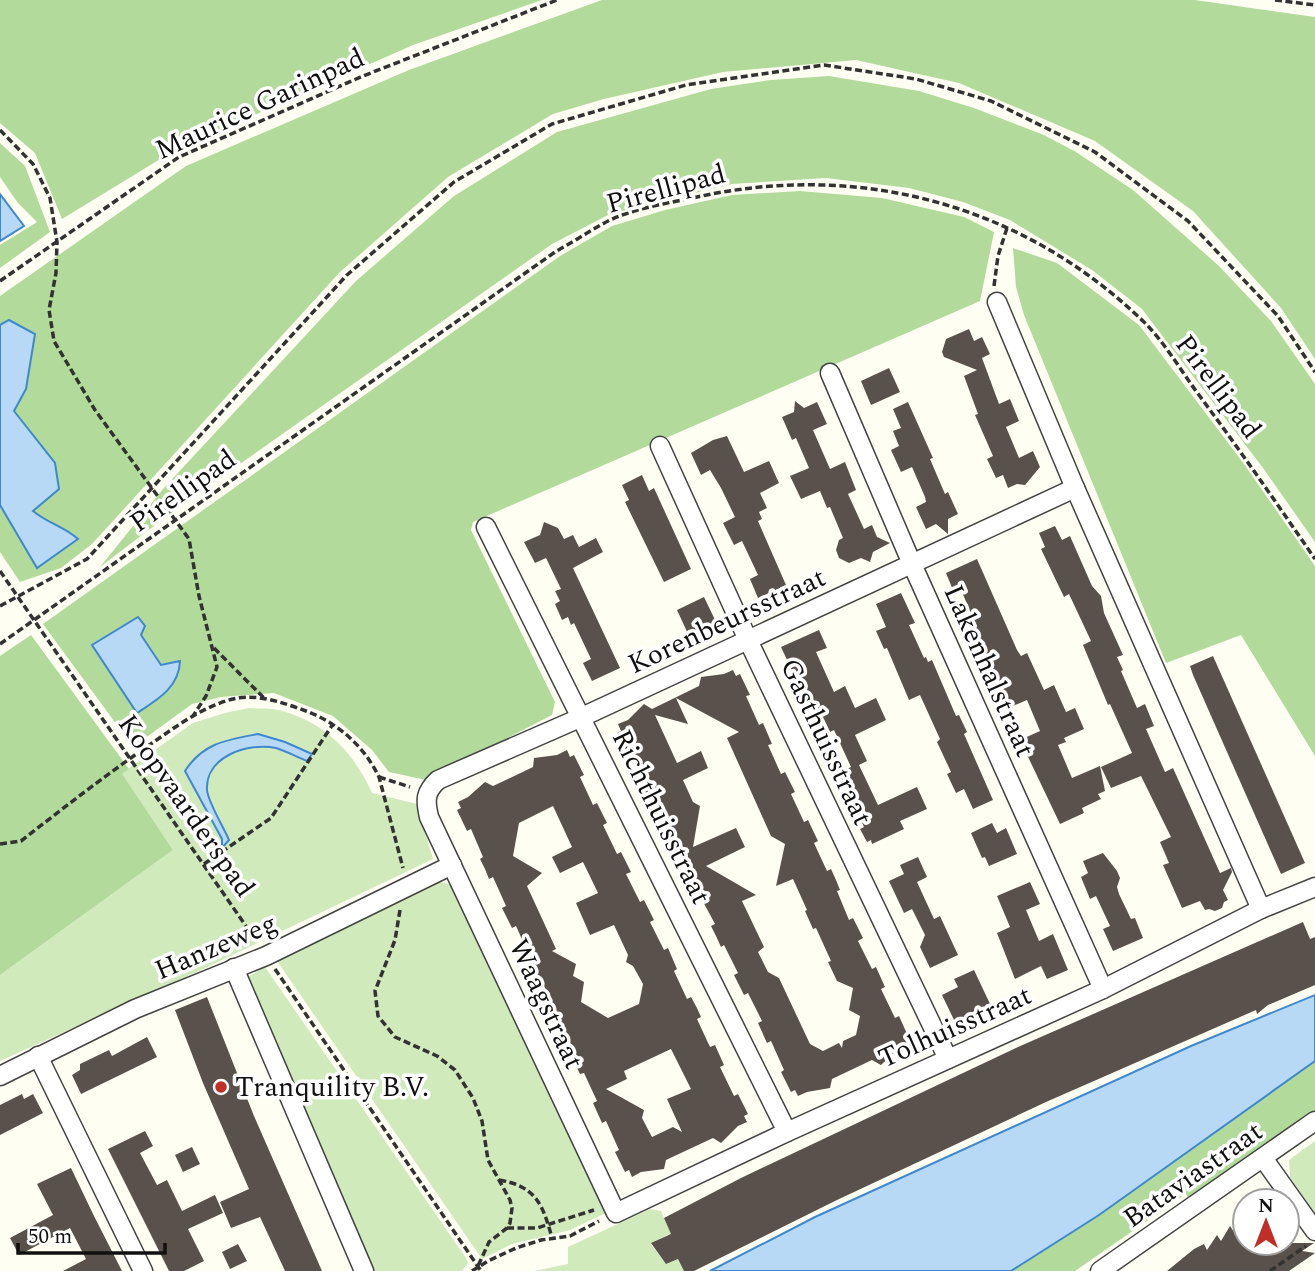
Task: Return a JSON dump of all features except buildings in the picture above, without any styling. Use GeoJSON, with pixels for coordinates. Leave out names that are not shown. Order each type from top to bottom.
{"type":"FeatureCollection","features":[{"type":"Feature","properties":{"kind":"street"},"geometry":{"type":"LineString","coordinates":[[997,302],[1075,488],[1261,909]]}},
{"type":"Feature","properties":{"kind":"street","name":"Lakenhalstraat"},"geometry":{"type":"LineString","coordinates":[[830,373],[912,564],[1103,989]]}},
{"type":"Feature","properties":{"kind":"street","name":"Gasthuisstraat"},"geometry":{"type":"LineString","coordinates":[[660,446],[748,640],[948,1059]]}},
{"type":"Feature","properties":{"kind":"street","name":"Korenbeursstraat"},"geometry":{"type":"LineString","coordinates":[[428,789],[438,780],[582,717],[1075,488]]}},
{"type":"Feature","properties":{"kind":"street","name":"Richthuisstraat"},"geometry":{"type":"LineString","coordinates":[[486,527],[788,1132]]}},
{"type":"Feature","properties":{"kind":"street","name":"Waagstraat"},"geometry":{"type":"LineString","coordinates":[[428,789],[425,802],[429,817],[614,1208]]}},
{"type":"Feature","properties":{"kind":"street","name":"Hanzeweg"},"geometry":{"type":"LineString","coordinates":[[0,1076],[135,1009],[266,956],[452,865]]}},
{"type":"Feature","properties":{"kind":"street","name":"Tolhuisstraat"},"geometry":{"type":"LineString","coordinates":[[614,1208],[1103,989],[1261,909],[1315,887]]}},
{"type":"Feature","properties":{"kind":"street"},"geometry":{"type":"LineString","coordinates":[[234,968],[364,1271]]}},
{"type":"Feature","properties":{"kind":"street"},"geometry":{"type":"LineString","coordinates":[[38,1056],[143,1271]]}},
{"type":"Feature","properties":{"kind":"street","name":"Bataviastraat"},"geometry":{"type":"LineString","coordinates":[[1100,1271],[1315,1121]]}},
{"type":"Feature","properties":{"kind":"street"},"geometry":{"type":"LineString","coordinates":[[1263,1158],[1315,1231]]}},
{"type":"Feature","properties":{"kind":"path","name":"Maurice Garinpad"},"geometry":{"type":"LineString","coordinates":[[0,281],[179,157],[363,76],[558,0]]}},
{"type":"Feature","properties":{"kind":"path"},"geometry":{"type":"LineString","coordinates":[[1275,0],[1315,5]]}},
{"type":"Feature","properties":{"kind":"path"},"geometry":{"type":"LineString","coordinates":[[0,607],[87,559],[347,275],[454,183],[552,124],[686,85],[824,65],[915,79],[992,101],[1095,152],[1188,220],[1278,316],[1315,372]]}},
{"type":"Feature","properties":{"kind":"path"},"geometry":{"type":"LineString","coordinates":[[0,130],[33,164],[50,198],[57,242],[56,273],[49,310],[54,341],[95,410],[189,539],[199,596],[217,667],[206,695],[192,716]]}},
{"type":"Feature","properties":{"kind":"path","name":"Pirellipad"},"geometry":{"type":"LineString","coordinates":[[0,644],[555,252],[612,219],[664,204],[727,190],[755,187],[842,186],[917,195],[967,210],[1030,239],[1072,265],[1118,299],[1147,325],[1251,464],[1315,559]]}},
{"type":"Feature","properties":{"kind":"path"},"geometry":{"type":"LineString","coordinates":[[997,302],[994,274],[1007,229]]}},
{"type":"Feature","properties":{"kind":"path","name":"Koopvaarderspad"},"geometry":{"type":"LineString","coordinates":[[0,571],[204,864],[479,1269]]}},
{"type":"Feature","properties":{"kind":"path"},"geometry":{"type":"LineString","coordinates":[[213,646],[264,698]]}},
{"type":"Feature","properties":{"kind":"path"},"geometry":{"type":"LineString","coordinates":[[204,864],[271,818],[333,724]]}},
{"type":"Feature","properties":{"kind":"path"},"geometry":{"type":"LineString","coordinates":[[0,844],[21,841],[130,758]]}},
{"type":"Feature","properties":{"kind":"path"},"geometry":{"type":"LineString","coordinates":[[379,777],[406,787],[428,789]]}},
{"type":"Feature","properties":{"kind":"path"},"geometry":{"type":"LineString","coordinates":[[499,1180],[513,1182],[527,1189],[536,1198],[552,1238]]}},
{"type":"Feature","properties":{"kind":"path"},"geometry":{"type":"LineString","coordinates":[[508,1228],[527,1229],[614,1208]]}},
{"type":"Feature","properties":{"kind":"path"},"geometry":{"type":"LineString","coordinates":[[472,1271],[516,1248],[570,1236],[614,1208]]}},
{"type":"Feature","properties":{"kind":"path"},"geometry":{"type":"LineString","coordinates":[[1270,1271],[1315,1240]]}},
{"type":"Feature","properties":{"kind":"green space"},"geometry":{"type":"Polygon","coordinates":[[[0,0],[542,0],[413,45],[175,150],[62,219],[35,153],[0,123],[0,0]]]}},
{"type":"Feature","properties":{"kind":"green space"},"geometry":{"type":"Polygon","coordinates":[[[602,0],[1195,0],[1315,17],[1315,359],[1281,308],[1193,211],[1095,141],[959,83],[856,60],[723,72],[604,99],[553,114],[448,177],[340,272],[92,544],[61,568],[20,582],[0,552],[0,296],[186,166],[409,70],[602,0]]]}},
{"type":"Feature","properties":{"kind":"green space"},"geometry":{"type":"Polygon","coordinates":[[[829,76],[919,91],[974,108],[1044,135],[1076,152],[1133,190],[1219,266],[1271,321],[1315,384],[1315,542],[1263,468],[1142,309],[1092,270],[1010,220],[963,202],[909,188],[826,178],[732,184],[610,214],[552,244],[179,507],[100,567],[163,489],[356,281],[454,196],[557,132],[711,89],[771,80],[829,76]]]}},
{"type":"Feature","properties":{"kind":"green space"},"geometry":{"type":"Polygon","coordinates":[[[0,143],[25,166],[50,232],[0,268],[0,245],[37,222],[18,203],[0,177],[0,143]]]}},
{"type":"Feature","properties":{"kind":"green space"},"geometry":{"type":"Polygon","coordinates":[[[800,191],[882,198],[964,217],[994,232],[980,301],[473,522],[471,530],[555,702],[552,715],[426,780],[389,772],[372,750],[333,716],[274,693],[221,697],[192,704],[133,747],[43,624],[560,256],[612,226],[665,210],[732,195],[800,191]]]}},
{"type":"Feature","properties":{"kind":"green space"},"geometry":{"type":"Polygon","coordinates":[[[1013,248],[1057,263],[1139,325],[1244,464],[1315,566],[1315,756],[1241,635],[1166,663],[1024,315],[1016,287],[1013,248]]]}},
{"type":"Feature","properties":{"kind":"green space"},"geometry":{"type":"Polygon","coordinates":[[[31,635],[129,769],[122,774],[173,850],[0,975],[0,656],[31,635]]]}},
{"type":"Feature","properties":{"kind":"green space"},"geometry":{"type":"Polygon","coordinates":[[[249,708],[278,710],[312,723],[347,753],[357,765],[372,793],[417,804],[433,859],[203,969],[0,1061],[0,975],[173,850],[121,774],[193,723],[249,708]]]}},
{"type":"Feature","properties":{"kind":"green space"},"geometry":{"type":"Polygon","coordinates":[[[441,882],[451,885],[606,1213],[570,1230],[512,1244],[482,1259],[275,958],[441,882]]]}},
{"type":"Feature","properties":{"kind":"green space"},"geometry":{"type":"Polygon","coordinates":[[[265,967],[466,1258],[468,1263],[462,1271],[373,1271],[248,977],[265,967]]]}},
{"type":"Feature","properties":{"kind":"green space"},"geometry":{"type":"Polygon","coordinates":[[[1315,1061],[1315,1113],[1190,1202],[1186,1194],[1075,1271],[1011,1271],[1099,1215],[1315,1061]]]}},
{"type":"Feature","properties":{"kind":"green space"},"geometry":{"type":"Polygon","coordinates":[[[1315,1141],[1315,1213],[1301,1193],[1301,1187],[1297,1187],[1290,1177],[1289,1160],[1315,1141]]]}},
{"type":"Feature","properties":{"kind":"green space"},"geometry":{"type":"Polygon","coordinates":[[[650,1209],[661,1211],[672,1236],[667,1235],[651,1244],[666,1264],[678,1259],[684,1271],[534,1271],[568,1264],[568,1247],[650,1209]]]}},
{"type":"Feature","properties":{"kind":"water"},"geometry":{"type":"Polygon","coordinates":[[[0,194],[24,226],[0,241],[0,194]]]}},
{"type":"Feature","properties":{"kind":"water"},"geometry":{"type":"Polygon","coordinates":[[[9,320],[35,334],[26,389],[14,411],[55,463],[59,489],[33,511],[78,539],[37,568],[0,505],[0,325],[9,320]]]}},
{"type":"Feature","properties":{"kind":"water"},"geometry":{"type":"Polygon","coordinates":[[[138,617],[145,626],[141,635],[161,665],[180,661],[176,679],[171,686],[137,713],[92,645],[138,617]]]}},
{"type":"Feature","properties":{"kind":"water"},"geometry":{"type":"Polygon","coordinates":[[[258,734],[312,754],[307,761],[276,748],[254,747],[231,754],[213,768],[208,778],[207,790],[229,840],[222,848],[222,839],[185,771],[199,754],[216,744],[258,734]]]}},
{"type":"Feature","properties":{"kind":"water"},"geometry":{"type":"Polygon","coordinates":[[[1315,995],[1315,1061],[1099,1215],[1011,1271],[710,1271],[815,1217],[1191,1046],[1315,995]]]}},
{"type":"Feature","properties":{"kind":"place","name":"Tranquility B.V."},"geometry":{"type":"Point","coordinates":[221,1087]}}]}
